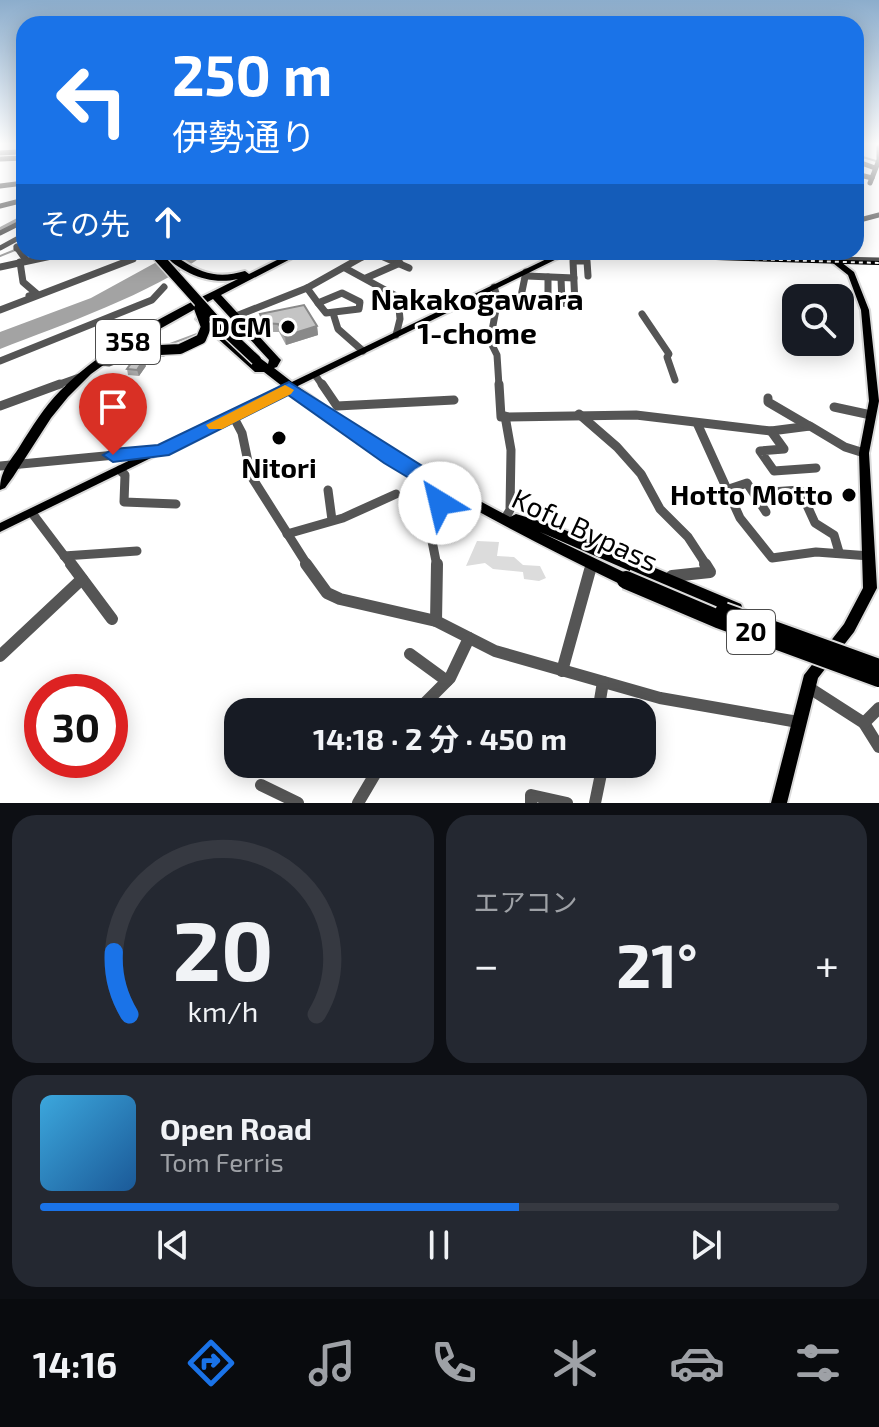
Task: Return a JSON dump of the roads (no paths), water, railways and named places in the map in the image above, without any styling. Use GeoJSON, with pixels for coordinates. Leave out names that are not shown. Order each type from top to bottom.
{"type":"FeatureCollection","features":[{"type":"Feature","properties":{"kind":"highway","name":"Kofu Bypass"},"geometry":{"type":"LineString","coordinates":[[161,260],[290,386],[391,458],[439,486],[718,619],[879,678]]}},
{"type":"Feature","properties":{"kind":"highway","name":"Kofu Bypass"},"geometry":{"type":"LineString","coordinates":[[170,260],[264,361]]}},
{"type":"Feature","properties":{"kind":"highway"},"geometry":{"type":"LineString","coordinates":[[176,260],[205,278],[222,280],[255,269],[267,269]]}},
{"type":"Feature","properties":{"kind":"highway","name":"358"},"geometry":{"type":"LineString","coordinates":[[0,485],[45,417],[99,362],[133,339],[284,260]]}},
{"type":"Feature","properties":{"kind":"highway"},"geometry":{"type":"LineString","coordinates":[[133,339],[160,350],[190,345],[201,339],[205,331],[202,314],[178,283],[179,280]]}},
{"type":"Feature","properties":{"kind":"highway"},"geometry":{"type":"LineString","coordinates":[[216,296],[275,360],[264,361]]}},
{"type":"Feature","properties":{"kind":"highway"},"geometry":{"type":"LineString","coordinates":[[191,309],[276,383],[290,386]]}},
{"type":"Feature","properties":{"kind":"highway","name":"Kofu Bypass"},"geometry":{"type":"LineString","coordinates":[[290,386],[406,459],[515,521]]}},
{"type":"Feature","properties":{"kind":"highway"},"geometry":{"type":"LineString","coordinates":[[515,521],[540,546],[590,570],[714,624],[879,686]]}},
{"type":"Feature","properties":{"kind":"highway"},"geometry":{"type":"LineString","coordinates":[[515,521],[548,529],[667,581],[879,660]]}},
{"type":"Feature","properties":{"kind":"highway","name":"Kofu Bypass"},"geometry":{"type":"LineString","coordinates":[[627,576],[879,668]]}},
{"type":"Feature","properties":{"kind":"main road"},"geometry":{"type":"LineString","coordinates":[[0,528],[552,260]]}},
{"type":"Feature","properties":{"kind":"main road"},"geometry":{"type":"LineString","coordinates":[[779,803],[811,675],[849,628],[870,588],[870,556],[874,541],[864,453],[874,401],[876,372],[873,336],[850,273],[835,260]]}},
{"type":"Feature","properties":{"kind":"street"},"geometry":{"type":"LineString","coordinates":[[0,186],[14,184]]}},
{"type":"Feature","properties":{"kind":"street"},"geometry":{"type":"LineString","coordinates":[[3,234],[16,250]]}},
{"type":"Feature","properties":{"kind":"street"},"geometry":{"type":"LineString","coordinates":[[0,248],[16,245]]}},
{"type":"Feature","properties":{"kind":"street"},"geometry":{"type":"LineString","coordinates":[[0,267],[28,260]]}},
{"type":"Feature","properties":{"kind":"street"},"geometry":{"type":"LineString","coordinates":[[1,307],[82,281],[131,260]]}},
{"type":"Feature","properties":{"kind":"street"},"geometry":{"type":"LineString","coordinates":[[236,316],[307,288],[358,260]]}},
{"type":"Feature","properties":{"kind":"street"},"geometry":{"type":"LineString","coordinates":[[392,260],[409,268]]}},
{"type":"Feature","properties":{"kind":"street"},"geometry":{"type":"LineString","coordinates":[[835,260],[879,261]]}},
{"type":"Feature","properties":{"kind":"street"},"geometry":{"type":"LineString","coordinates":[[1,307],[37,294],[23,282],[23,261]]}},
{"type":"Feature","properties":{"kind":"street"},"geometry":{"type":"LineString","coordinates":[[498,299],[520,301],[575,304],[574,276],[573,261],[587,261],[588,276],[574,276],[561,278],[527,274],[520,301]]}},
{"type":"Feature","properties":{"kind":"street"},"geometry":{"type":"LineString","coordinates":[[366,278],[400,263]]}},
{"type":"Feature","properties":{"kind":"street"},"geometry":{"type":"LineString","coordinates":[[345,268],[398,297],[400,319],[396,335]]}},
{"type":"Feature","properties":{"kind":"street"},"geometry":{"type":"LineString","coordinates":[[548,277],[548,302]]}},
{"type":"Feature","properties":{"kind":"street"},"geometry":{"type":"LineString","coordinates":[[561,278],[562,303]]}},
{"type":"Feature","properties":{"kind":"street"},"geometry":{"type":"LineString","coordinates":[[0,361],[152,300],[164,287]]}},
{"type":"Feature","properties":{"kind":"street"},"geometry":{"type":"LineString","coordinates":[[494,287],[498,299],[490,341],[497,355],[501,417],[636,415],[771,431],[810,426]]}},
{"type":"Feature","properties":{"kind":"street"},"geometry":{"type":"LineString","coordinates":[[307,288],[318,303],[326,313],[359,309],[360,302],[342,293],[318,303]]}},
{"type":"Feature","properties":{"kind":"street"},"geometry":{"type":"LineString","coordinates":[[333,313],[338,329],[363,351]]}},
{"type":"Feature","properties":{"kind":"street"},"geometry":{"type":"LineString","coordinates":[[642,314],[669,354],[667,357],[675,380]]}},
{"type":"Feature","properties":{"kind":"street"},"geometry":{"type":"LineString","coordinates":[[99,362],[109,363],[142,351],[181,351],[197,345],[214,331]]}},
{"type":"Feature","properties":{"kind":"street"},"geometry":{"type":"LineString","coordinates":[[315,375],[337,406],[454,400]]}},
{"type":"Feature","properties":{"kind":"street"},"geometry":{"type":"LineString","coordinates":[[0,406],[82,376]]}},
{"type":"Feature","properties":{"kind":"street"},"geometry":{"type":"LineString","coordinates":[[768,398],[768,402],[845,447],[864,453]]}},
{"type":"Feature","properties":{"kind":"street"},"geometry":{"type":"LineString","coordinates":[[834,407],[871,415]]}},
{"type":"Feature","properties":{"kind":"street"},"geometry":{"type":"LineString","coordinates":[[579,414],[617,447],[641,474],[660,509],[688,537],[710,572],[672,576],[667,581]]}},
{"type":"Feature","properties":{"kind":"street"},"geometry":{"type":"LineString","coordinates":[[233,416],[243,433],[247,464],[287,534],[327,593],[340,599],[436,621],[495,651],[660,698],[798,722]]}},
{"type":"Feature","properties":{"kind":"street"},"geometry":{"type":"LineString","coordinates":[[505,416],[512,466],[510,510],[515,521]]}},
{"type":"Feature","properties":{"kind":"street"},"geometry":{"type":"LineString","coordinates":[[697,423],[740,518],[772,558],[816,552],[870,556]]}},
{"type":"Feature","properties":{"kind":"street"},"geometry":{"type":"LineString","coordinates":[[771,431],[784,449],[760,451],[774,471],[816,468]]}},
{"type":"Feature","properties":{"kind":"street"},"geometry":{"type":"LineString","coordinates":[[0,466],[162,451]]}},
{"type":"Feature","properties":{"kind":"street"},"geometry":{"type":"LineString","coordinates":[[120,470],[125,475],[124,502],[176,504]]}},
{"type":"Feature","properties":{"kind":"street"},"geometry":{"type":"LineString","coordinates":[[726,490],[747,483],[766,512]]}},
{"type":"Feature","properties":{"kind":"street"},"geometry":{"type":"LineString","coordinates":[[436,621],[438,572],[428,521],[440,503],[439,486]]}},
{"type":"Feature","properties":{"kind":"street"},"geometry":{"type":"LineString","coordinates":[[328,490],[332,520]]}},
{"type":"Feature","properties":{"kind":"street"},"geometry":{"type":"LineString","coordinates":[[771,492],[800,490],[815,523],[834,535],[839,552]]}},
{"type":"Feature","properties":{"kind":"street"},"geometry":{"type":"LineString","coordinates":[[287,534],[396,494]]}},
{"type":"Feature","properties":{"kind":"street"},"geometry":{"type":"LineString","coordinates":[[32,513],[112,619]]}},
{"type":"Feature","properties":{"kind":"street"},"geometry":{"type":"LineString","coordinates":[[64,556],[137,551]]}},
{"type":"Feature","properties":{"kind":"street"},"geometry":{"type":"LineString","coordinates":[[562,671],[590,570]]}},
{"type":"Feature","properties":{"kind":"street"},"geometry":{"type":"LineString","coordinates":[[0,656],[82,579]]}},
{"type":"Feature","properties":{"kind":"street"},"geometry":{"type":"LineString","coordinates":[[430,698],[447,681],[469,638]]}},
{"type":"Feature","properties":{"kind":"street"},"geometry":{"type":"LineString","coordinates":[[410,654],[447,681]]}},
{"type":"Feature","properties":{"kind":"street"},"geometry":{"type":"LineString","coordinates":[[600,698],[603,682]]}},
{"type":"Feature","properties":{"kind":"street"},"geometry":{"type":"LineString","coordinates":[[807,687],[864,723],[879,747]]}},
{"type":"Feature","properties":{"kind":"street"},"geometry":{"type":"LineString","coordinates":[[864,723],[879,708]]}},
{"type":"Feature","properties":{"kind":"street"},"geometry":{"type":"LineString","coordinates":[[358,803],[373,778]]}},
{"type":"Feature","properties":{"kind":"street"},"geometry":{"type":"LineString","coordinates":[[595,803],[600,778]]}},
{"type":"Feature","properties":{"kind":"street"},"geometry":{"type":"LineString","coordinates":[[261,785],[298,803]]}},
{"type":"Feature","properties":{"kind":"street"},"geometry":{"type":"LineString","coordinates":[[531,803],[531,795],[567,803]]}},
{"type":"Feature","properties":{"kind":"waterway"},"geometry":{"type":"LineString","coordinates":[[0,230],[16,222]]}},
{"type":"Feature","properties":{"kind":"waterway"},"geometry":{"type":"LineString","coordinates":[[0,256],[15,250]]}},
{"type":"Feature","properties":{"kind":"waterway"},"geometry":{"type":"LineString","coordinates":[[170,344],[197,334]]}},
{"type":"Feature","properties":{"kind":"railway"},"geometry":{"type":"LineString","coordinates":[[782,260],[879,263]]}},
{"type":"Feature","properties":{"kind":"place","name":"DCM"},"geometry":{"type":"Point","coordinates":[288,327]}},
{"type":"Feature","properties":{"kind":"place","name":"Nitori"},"geometry":{"type":"Point","coordinates":[279,438]}},
{"type":"Feature","properties":{"kind":"place","name":"Hotto Motto"},"geometry":{"type":"Point","coordinates":[849,495]}},
{"type":"Feature","properties":{"kind":"district","name":"Nakakogawara 1-chome"},"geometry":{"type":"Point","coordinates":[477,317]}}]}
